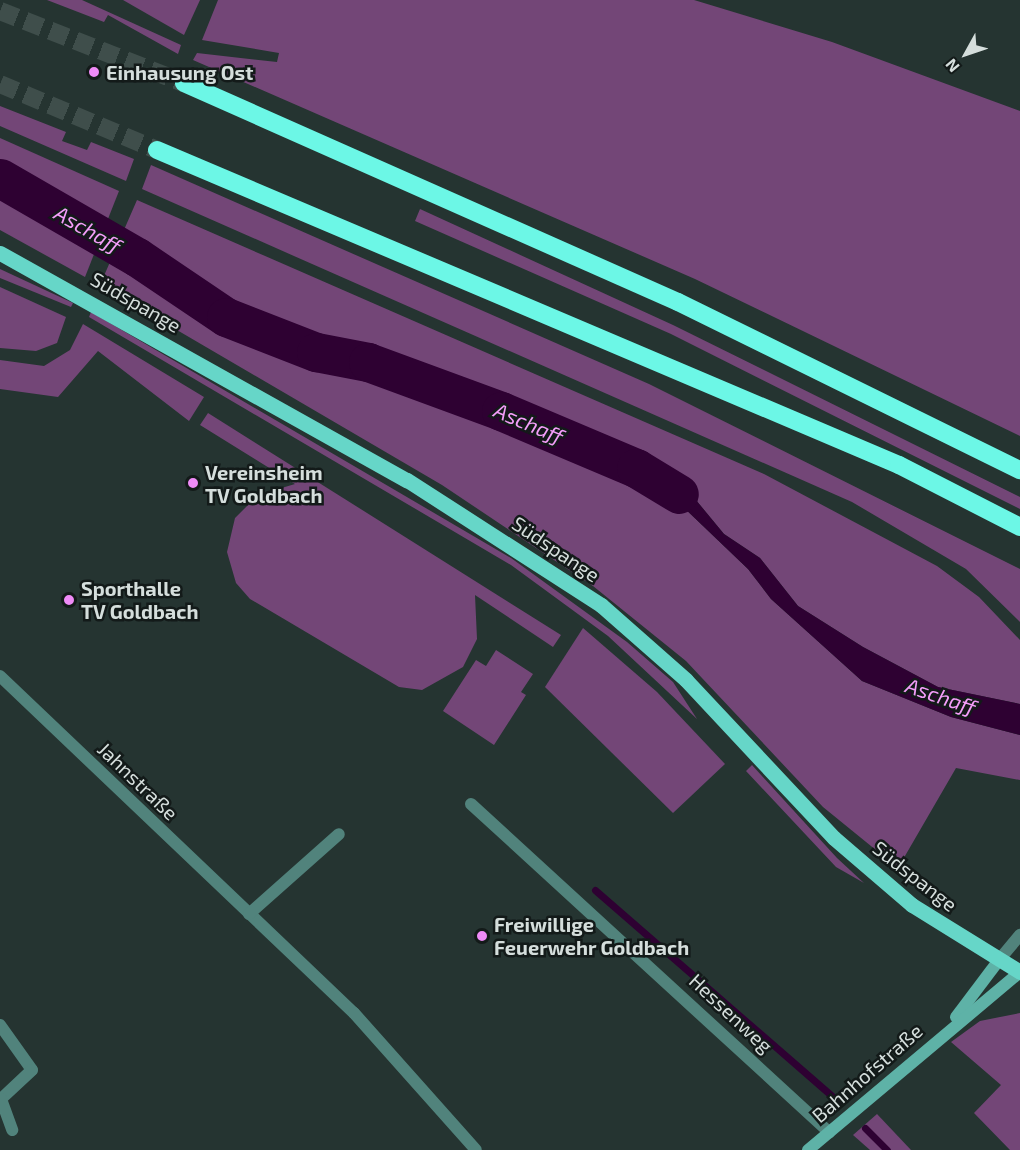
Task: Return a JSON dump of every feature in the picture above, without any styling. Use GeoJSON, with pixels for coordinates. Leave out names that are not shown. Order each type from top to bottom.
{"type":"FeatureCollection","features":[{"type":"Feature","properties":{"kind":"highway"},"geometry":{"type":"LineString","coordinates":[[184,83],[678,302],[1020,470]]}},
{"type":"Feature","properties":{"kind":"highway"},"geometry":{"type":"LineString","coordinates":[[157,150],[899,465],[1020,527]]}},
{"type":"Feature","properties":{"kind":"main road","name":"Südspange"},"geometry":{"type":"LineString","coordinates":[[0,253],[407,480],[601,605],[686,681],[834,838],[912,905],[1020,972]]}},
{"type":"Feature","properties":{"kind":"street","name":"Jahnstraße"},"geometry":{"type":"LineString","coordinates":[[0,676],[354,1013],[476,1150]]}},
{"type":"Feature","properties":{"kind":"street","name":"Hessenweg"},"geometry":{"type":"LineString","coordinates":[[471,804],[829,1132]]}},
{"type":"Feature","properties":{"kind":"street"},"geometry":{"type":"LineString","coordinates":[[249,914],[339,834]]}},
{"type":"Feature","properties":{"kind":"street","name":"Bahnhofstraße"},"geometry":{"type":"LineString","coordinates":[[950,1026],[1020,935]]}},
{"type":"Feature","properties":{"kind":"street","name":"Bahnhofstraße"},"geometry":{"type":"LineString","coordinates":[[808,1150],[950,1026],[1020,972]]}},
{"type":"Feature","properties":{"kind":"street"},"geometry":{"type":"LineString","coordinates":[[0,1025],[32,1070],[2,1100],[12,1130]]}},
{"type":"Feature","properties":{"kind":"shaded area"},"geometry":{"type":"Polygon","coordinates":[[[47,0],[82,0],[181,45],[178,54],[108,15],[104,22],[47,0]]]}},
{"type":"Feature","properties":{"kind":"shaded area"},"geometry":{"type":"Polygon","coordinates":[[[123,0],[200,0],[184,35],[123,0]]]}},
{"type":"Feature","properties":{"kind":"shaded area"},"geometry":{"type":"Polygon","coordinates":[[[218,0],[694,0],[832,42],[1020,111],[1020,436],[695,279],[193,60],[197,53],[277,62],[279,53],[202,40],[218,0]]]}},
{"type":"Feature","properties":{"kind":"shaded area"},"geometry":{"type":"Polygon","coordinates":[[[0,106],[66,132],[62,141],[87,150],[91,142],[134,159],[126,181],[0,126],[0,106]]]}},
{"type":"Feature","properties":{"kind":"shaded area"},"geometry":{"type":"Polygon","coordinates":[[[0,138],[119,191],[85,277],[0,230],[0,138]]]}},
{"type":"Feature","properties":{"kind":"shaded area"},"geometry":{"type":"Polygon","coordinates":[[[151,165],[649,384],[1020,569],[1020,622],[966,569],[852,502],[142,189],[151,165]]]}},
{"type":"Feature","properties":{"kind":"shaded area"},"geometry":{"type":"Polygon","coordinates":[[[137,200],[764,474],[937,566],[979,597],[1020,640],[1020,704],[938,687],[863,647],[798,606],[760,558],[724,534],[686,488],[621,451],[643,480],[679,503],[748,569],[771,599],[862,681],[951,717],[1020,735],[1020,780],[956,768],[898,868],[823,807],[686,661],[593,586],[442,485],[100,285],[137,200]]]}},
{"type":"Feature","properties":{"kind":"shaded area"},"geometry":{"type":"Polygon","coordinates":[[[420,209],[673,325],[1020,497],[1020,509],[671,334],[415,221],[420,209]]]}},
{"type":"Feature","properties":{"kind":"shaded area"},"geometry":{"type":"Polygon","coordinates":[[[0,269],[73,303],[71,307],[0,278],[0,269]]]}},
{"type":"Feature","properties":{"kind":"shaded area"},"geometry":{"type":"Polygon","coordinates":[[[0,287],[66,317],[57,343],[36,351],[0,348],[0,287]]]}},
{"type":"Feature","properties":{"kind":"shaded area"},"geometry":{"type":"Polygon","coordinates":[[[91,312],[511,558],[627,642],[673,682],[697,719],[608,636],[511,565],[89,317],[91,312]]]}},
{"type":"Feature","properties":{"kind":"shaded area"},"geometry":{"type":"Polygon","coordinates":[[[83,324],[204,397],[189,421],[98,351],[58,397],[0,389],[0,360],[44,366],[70,350],[83,324]]]}},
{"type":"Feature","properties":{"kind":"shaded area"},"geometry":{"type":"Polygon","coordinates":[[[208,413],[561,635],[553,647],[475,595],[477,639],[463,667],[422,690],[399,687],[250,599],[236,583],[227,552],[235,518],[258,495],[295,484],[200,425],[208,413]]]}},
{"type":"Feature","properties":{"kind":"shaded area"},"geometry":{"type":"Polygon","coordinates":[[[583,628],[657,692],[725,764],[673,813],[545,687],[583,628]]]}},
{"type":"Feature","properties":{"kind":"shaded area"},"geometry":{"type":"Polygon","coordinates":[[[496,650],[533,674],[521,692],[526,695],[494,745],[443,711],[476,660],[486,666],[496,650]]]}},
{"type":"Feature","properties":{"kind":"shaded area"},"geometry":{"type":"Polygon","coordinates":[[[752,765],[837,858],[864,883],[836,867],[746,771],[752,765]]]}},
{"type":"Feature","properties":{"kind":"shaded area"},"geometry":{"type":"Polygon","coordinates":[[[1020,1013],[1020,1150],[1010,1150],[974,1113],[1001,1085],[951,1042],[980,1021],[1020,1013]]]}},
{"type":"Feature","properties":{"kind":"shaded area"},"geometry":{"type":"Polygon","coordinates":[[[877,1114],[911,1150],[870,1150],[853,1135],[877,1114]]]}},
{"type":"Feature","properties":{"kind":"water"},"geometry":{"type":"Polygon","coordinates":[[[620,450],[686,488],[724,534],[760,558],[798,606],[863,647],[938,687],[1020,704],[1020,735],[951,717],[862,681],[771,599],[748,569],[679,503],[643,480],[620,450]]]}},
{"type":"Feature","properties":{"kind":"waterway","name":"Aschaff"},"geometry":{"type":"LineString","coordinates":[[0,178],[137,257],[226,317],[316,352],[368,362],[501,411],[636,468],[679,494]]}},
{"type":"Feature","properties":{"kind":"waterway"},"geometry":{"type":"LineString","coordinates":[[595,890],[838,1101]]}},
{"type":"Feature","properties":{"kind":"waterway"},"geometry":{"type":"LineString","coordinates":[[865,1128],[887,1150]]}},
{"type":"Feature","properties":{"kind":"tunnel"},"geometry":{"type":"LineString","coordinates":[[0,11],[184,83]]}},
{"type":"Feature","properties":{"kind":"tunnel"},"geometry":{"type":"LineString","coordinates":[[0,84],[157,150]]}},
{"type":"Feature","properties":{"kind":"place","name":"Einhausung Ost"},"geometry":{"type":"Point","coordinates":[94,72]}},
{"type":"Feature","properties":{"kind":"place","name":"Vereinsheim TV Goldbach"},"geometry":{"type":"Point","coordinates":[193,483]}},
{"type":"Feature","properties":{"kind":"place","name":"Sporthalle TV Goldbach"},"geometry":{"type":"Point","coordinates":[69,600]}},
{"type":"Feature","properties":{"kind":"place","name":"Freiwillige Feuerwehr Goldbach"},"geometry":{"type":"Point","coordinates":[482,936]}}]}
